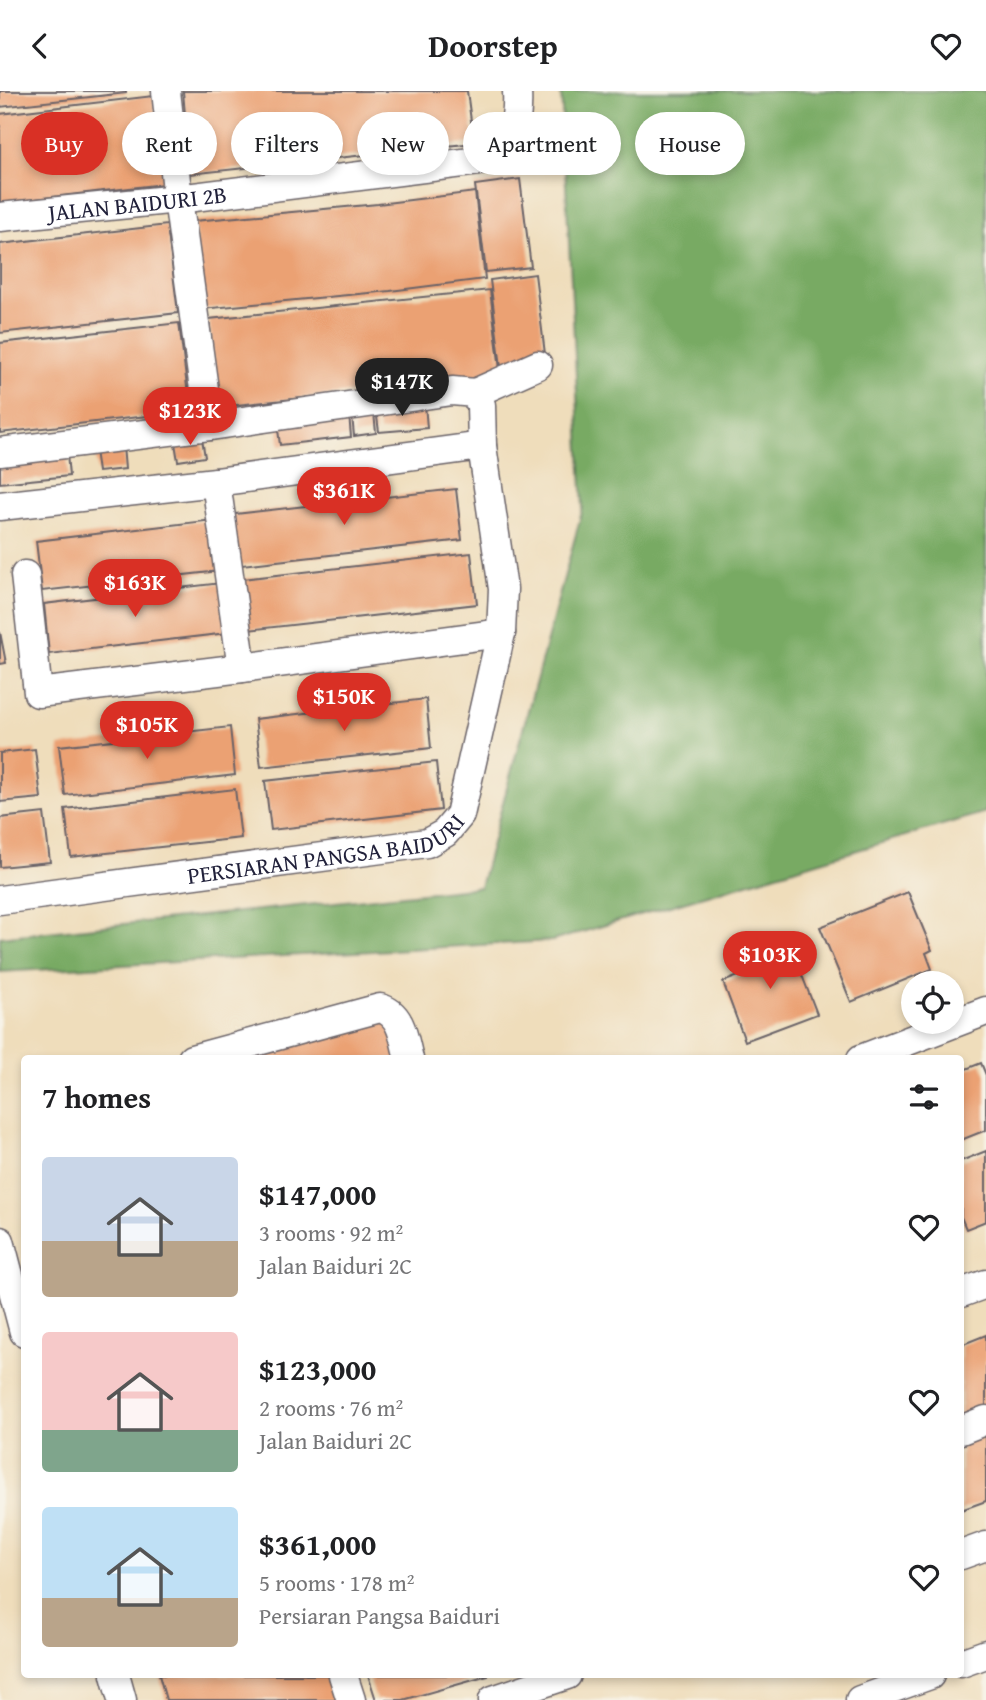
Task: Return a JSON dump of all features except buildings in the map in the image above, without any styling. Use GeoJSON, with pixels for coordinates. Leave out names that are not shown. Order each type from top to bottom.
{"type":"FeatureCollection","features":[{"type":"Feature","properties":{"kind":"street"},"geometry":{"type":"LineString","coordinates":[[166,91],[209,426]]}},
{"type":"Feature","properties":{"kind":"street","name":"JALAN BAIDURI 2B"},"geometry":{"type":"LineString","coordinates":[[0,217],[178,199],[480,161],[502,145],[518,117],[517,91]]}},
{"type":"Feature","properties":{"kind":"street"},"geometry":{"type":"LineString","coordinates":[[0,452],[209,426],[452,391],[475,393],[538,365]]}},
{"type":"Feature","properties":{"kind":"street","name":"PERSIARAN PANGSA BAIDURI"},"geometry":{"type":"LineString","coordinates":[[0,899],[426,843],[446,833],[460,815],[501,633],[503,589],[482,446],[481,405],[475,393]]}},
{"type":"Feature","properties":{"kind":"street"},"geometry":{"type":"LineString","coordinates":[[0,506],[216,482],[482,446]]}},
{"type":"Feature","properties":{"kind":"street"},"geometry":{"type":"LineString","coordinates":[[216,482],[242,668]]}},
{"type":"Feature","properties":{"kind":"street"},"geometry":{"type":"LineString","coordinates":[[25,575],[38,693],[501,633]]}},
{"type":"Feature","properties":{"kind":"street"},"geometry":{"type":"LineString","coordinates":[[207,1055],[380,1008],[390,1010],[397,1017],[408,1055]]}},
{"type":"Feature","properties":{"kind":"street"},"geometry":{"type":"LineString","coordinates":[[871,1055],[986,1011]]}},
{"type":"Feature","properties":{"kind":"street"},"geometry":{"type":"LineString","coordinates":[[10,1253],[21,1315]]}},
{"type":"Feature","properties":{"kind":"street"},"geometry":{"type":"LineString","coordinates":[[964,1292],[986,1284]]}},
{"type":"Feature","properties":{"kind":"street"},"geometry":{"type":"LineString","coordinates":[[964,1429],[986,1420]]}},
{"type":"Feature","properties":{"kind":"street"},"geometry":{"type":"LineString","coordinates":[[964,1554],[986,1546]]}},
{"type":"Feature","properties":{"kind":"street"},"geometry":{"type":"LineString","coordinates":[[964,1662],[986,1654]]}},
{"type":"Feature","properties":{"kind":"street"},"geometry":{"type":"LineString","coordinates":[[116,1678],[122,1700]]}},
{"type":"Feature","properties":{"kind":"street"},"geometry":{"type":"LineString","coordinates":[[344,1678],[351,1700]]}},
{"type":"Feature","properties":{"kind":"street"},"geometry":{"type":"LineString","coordinates":[[494,1700],[558,1678]]}},
{"type":"Feature","properties":{"kind":"street"},"geometry":{"type":"LineString","coordinates":[[854,1678],[861,1700],[922,1678]]}},
{"type":"Feature","properties":{"kind":"green space"},"geometry":{"type":"Polygon","coordinates":[[[561,91],[986,91],[986,812],[552,941],[0,972],[0,937],[480,887],[583,508],[565,175],[621,175],[621,112],[562,112],[561,91]]]}}]}
